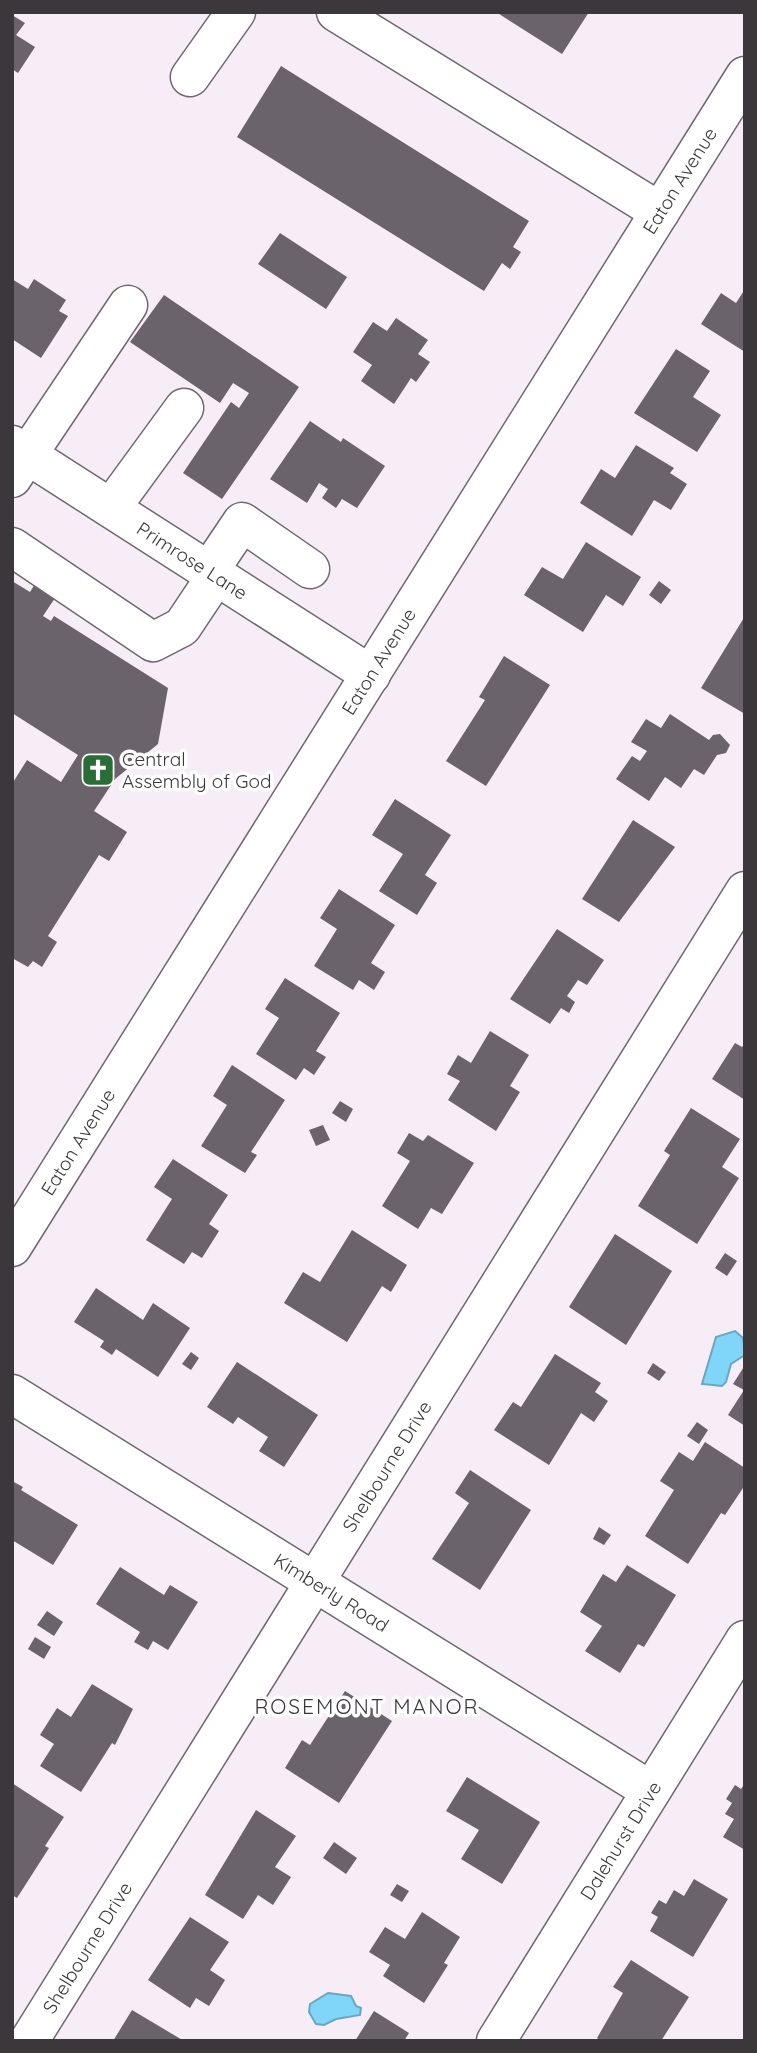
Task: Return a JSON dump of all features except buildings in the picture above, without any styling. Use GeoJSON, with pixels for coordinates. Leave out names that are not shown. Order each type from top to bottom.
{"type":"FeatureCollection","features":[{"type":"Feature","properties":{"kind":"street"},"geometry":{"type":"LineString","coordinates":[[190,77],[236,12]]}},
{"type":"Feature","properties":{"kind":"street"},"geometry":{"type":"LineString","coordinates":[[336,12],[660,212]]}},
{"type":"Feature","properties":{"kind":"street","name":"Eaton Avenue"},"geometry":{"type":"LineString","coordinates":[[12,1247],[745,76]]}},
{"type":"Feature","properties":{"kind":"street"},"geometry":{"type":"LineString","coordinates":[[17,459],[128,305]]}},
{"type":"Feature","properties":{"kind":"street"},"geometry":{"type":"LineString","coordinates":[[111,508],[184,408]]}},
{"type":"Feature","properties":{"kind":"street","name":"Primrose Lane"},"geometry":{"type":"LineString","coordinates":[[17,459],[111,508],[371,675]]}},
{"type":"Feature","properties":{"kind":"street"},"geometry":{"type":"LineString","coordinates":[[12,547],[153,642],[182,626],[242,522],[310,569]]}},
{"type":"Feature","properties":{"kind":"street","name":"Shelbourne Drive"},"geometry":{"type":"LineString","coordinates":[[29,2041],[745,891]]}},
{"type":"Feature","properties":{"kind":"street","name":"Kimberly Road"},"geometry":{"type":"LineString","coordinates":[[12,1394],[652,1791]]}},
{"type":"Feature","properties":{"kind":"street","name":"Dalehurst Drive"},"geometry":{"type":"LineString","coordinates":[[496,2041],[745,1640]]}},
{"type":"Feature","properties":{"kind":"water"},"geometry":{"type":"Polygon","coordinates":[[[735,1331],[743,1338],[745,1355],[731,1364],[726,1382],[722,1386],[702,1384],[716,1337],[735,1331]]]}},
{"type":"Feature","properties":{"kind":"water"},"geometry":{"type":"Polygon","coordinates":[[[328,1993],[351,1996],[356,2006],[361,2008],[360,2015],[336,2019],[324,2025],[316,2024],[309,2012],[310,2004],[328,1993]]]}},
{"type":"Feature","properties":{"kind":"place","name":"Central Assembly of God"},"geometry":{"type":"Point","coordinates":[98,770]}},
{"type":"Feature","properties":{"kind":"district","name":"ROSEMONT MANOR"},"geometry":{"type":"Point","coordinates":[367,1706]}}]}
